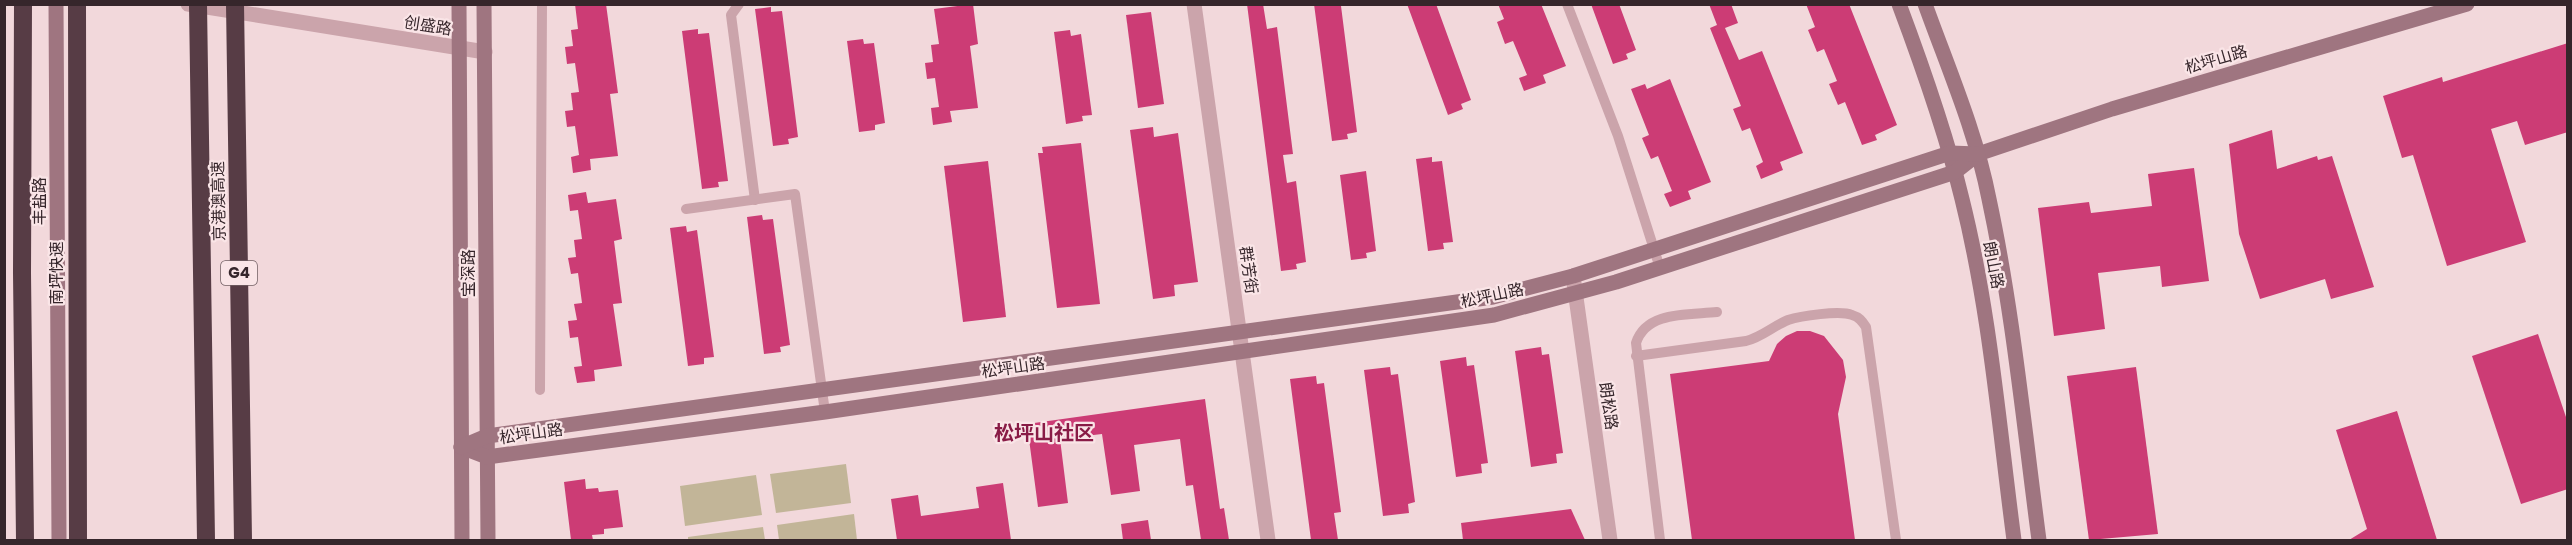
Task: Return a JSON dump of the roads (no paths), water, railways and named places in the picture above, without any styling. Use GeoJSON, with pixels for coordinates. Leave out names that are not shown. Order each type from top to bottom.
{"type":"FeatureCollection","features":[{"type":"Feature","properties":{"kind":"highway","name":"南坪快速"},"geometry":{"type":"LineString","coordinates":[[23,4],[22,273],[25,540]]}},
{"type":"Feature","properties":{"kind":"highway","name":"南坪快速"},"geometry":{"type":"LineString","coordinates":[[77,4],[78,540]]}},
{"type":"Feature","properties":{"kind":"highway","name":"京港澳高速"},"geometry":{"type":"LineString","coordinates":[[198,4],[206,540]]}},
{"type":"Feature","properties":{"kind":"highway","name":"京港澳高速"},"geometry":{"type":"LineString","coordinates":[[236,4],[243,540]]}},
{"type":"Feature","properties":{"kind":"street","name":"丰盐路"},"geometry":{"type":"LineString","coordinates":[[56,4],[59,540]]}},
{"type":"Feature","properties":{"kind":"street","name":"创盛路"},"geometry":{"type":"LineString","coordinates":[[188,4],[484,52]]}},
{"type":"Feature","properties":{"kind":"street","name":"宝深路"},"geometry":{"type":"LineString","coordinates":[[459,4],[462,540]]}},
{"type":"Feature","properties":{"kind":"street","name":"宝深路"},"geometry":{"type":"LineString","coordinates":[[484,4],[488,540]]}},
{"type":"Feature","properties":{"kind":"street","name":"群芳街"},"geometry":{"type":"LineString","coordinates":[[1194,4],[1268,540]]}},
{"type":"Feature","properties":{"kind":"street","name":"朗山路"},"geometry":{"type":"LineString","coordinates":[[1899,4],[1925,73],[1950,153],[1982,297],[2014,540]]}},
{"type":"Feature","properties":{"kind":"street","name":"朗山路"},"geometry":{"type":"LineString","coordinates":[[1925,4],[1978,154],[1989,197],[2006,294],[2039,540]]}},
{"type":"Feature","properties":{"kind":"street","name":"松坪山路"},"geometry":{"type":"LineString","coordinates":[[461,447],[487,457],[825,412],[1483,316],[1575,294],[1660,268],[1955,172],[1978,154],[2112,109],[2467,4]]}},
{"type":"Feature","properties":{"kind":"street","name":"松坪山路"},"geometry":{"type":"LineString","coordinates":[[461,447],[487,436],[1482,299],[1573,276],[1950,153],[1978,154]]}},
{"type":"Feature","properties":{"kind":"street","name":"朗松路"},"geometry":{"type":"LineString","coordinates":[[1573,276],[1610,540]]}},
{"type":"Feature","properties":{"kind":"lane"},"geometry":{"type":"LineString","coordinates":[[540,390],[542,4]]}},
{"type":"Feature","properties":{"kind":"lane"},"geometry":{"type":"LineString","coordinates":[[739,4],[731,15],[755,200]]}},
{"type":"Feature","properties":{"kind":"lane"},"geometry":{"type":"LineString","coordinates":[[1567,4],[1618,136],[1660,268]]}},
{"type":"Feature","properties":{"kind":"lane"},"geometry":{"type":"LineString","coordinates":[[686,209],[795,194],[825,412]]}},
{"type":"Feature","properties":{"kind":"lane"},"geometry":{"type":"LineString","coordinates":[[1660,540],[1636,356],[1638,336],[1648,324],[1660,319],[1716,312]]}},
{"type":"Feature","properties":{"kind":"lane"},"geometry":{"type":"LineString","coordinates":[[1636,356],[1746,341],[1759,337],[1789,320],[1798,318],[1847,313],[1861,319],[1866,327],[1896,540]]}},
{"type":"Feature","properties":{"kind":"district","name":"松坪山社区"},"geometry":{"type":"Point","coordinates":[1044,433]}}]}
